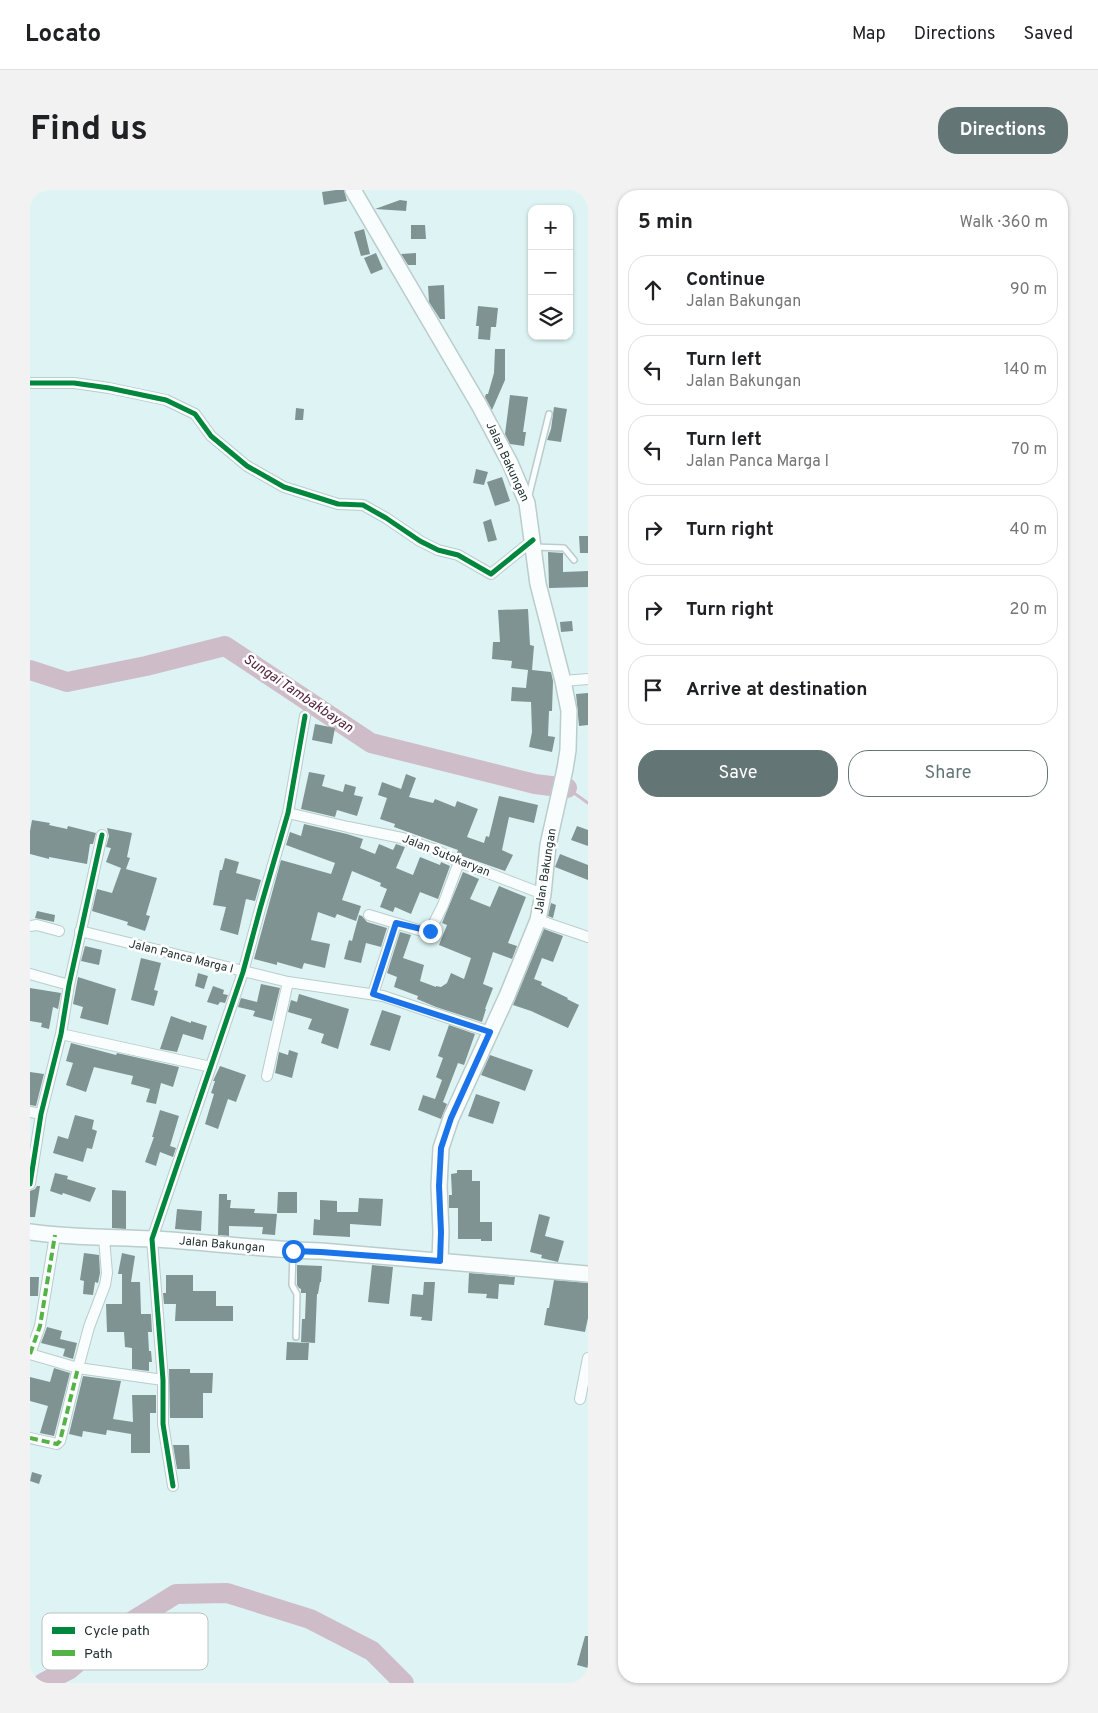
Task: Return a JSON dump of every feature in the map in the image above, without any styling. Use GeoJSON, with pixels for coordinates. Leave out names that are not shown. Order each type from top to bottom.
{"type":"FeatureCollection","features":[{"type":"Feature","properties":{"kind":"main road","name":"Jalan Bakungan"},"geometry":{"type":"LineString","coordinates":[[30,1232],[104,1238],[152,1239],[440,1261],[439,1186],[441,1148],[451,1118],[507,996],[538,920],[543,894],[548,845],[568,750],[568,711],[563,681],[538,584],[527,503],[510,463],[479,404],[353,190]]}},
{"type":"Feature","properties":{"kind":"main road"},"geometry":{"type":"LineString","coordinates":[[440,1261],[588,1274]]}},
{"type":"Feature","properties":{"kind":"street"},"geometry":{"type":"LineString","coordinates":[[30,383],[74,383],[166,400],[195,414],[211,436],[248,466],[284,487],[338,504],[363,505],[420,541],[438,550],[458,555],[491,574],[533,544]]}},
{"type":"Feature","properties":{"kind":"street"},"geometry":{"type":"LineString","coordinates":[[563,681],[588,679]]}},
{"type":"Feature","properties":{"kind":"street"},"geometry":{"type":"LineString","coordinates":[[173,1486],[163,1424],[163,1380],[152,1239],[243,972],[288,813],[305,716]]}},
{"type":"Feature","properties":{"kind":"street","name":"Jalan Sutokaryan"},"geometry":{"type":"LineString","coordinates":[[288,813],[402,838],[543,894]]}},
{"type":"Feature","properties":{"kind":"street"},"geometry":{"type":"LineString","coordinates":[[30,1184],[35,1113],[61,1034],[80,931],[102,835]]}},
{"type":"Feature","properties":{"kind":"street"},"geometry":{"type":"LineString","coordinates":[[369,915],[430,931],[459,862]]}},
{"type":"Feature","properties":{"kind":"street"},"geometry":{"type":"LineString","coordinates":[[538,920],[588,938]]}},
{"type":"Feature","properties":{"kind":"street"},"geometry":{"type":"LineString","coordinates":[[373,994],[396,923]]}},
{"type":"Feature","properties":{"kind":"street"},"geometry":{"type":"LineString","coordinates":[[30,926],[37,925],[59,931]]}},
{"type":"Feature","properties":{"kind":"street","name":"Jalan Panca Marga I"},"geometry":{"type":"LineString","coordinates":[[80,931],[288,982],[373,994],[490,1032]]}},
{"type":"Feature","properties":{"kind":"street"},"geometry":{"type":"LineString","coordinates":[[30,974],[69,985]]}},
{"type":"Feature","properties":{"kind":"street"},"geometry":{"type":"LineString","coordinates":[[267,1076],[288,982]]}},
{"type":"Feature","properties":{"kind":"street"},"geometry":{"type":"LineString","coordinates":[[61,1034],[211,1067]]}},
{"type":"Feature","properties":{"kind":"street"},"geometry":{"type":"LineString","coordinates":[[55,1235],[40,1326],[30,1354],[78,1368],[163,1380]]}},
{"type":"Feature","properties":{"kind":"street"},"geometry":{"type":"LineString","coordinates":[[30,1438],[57,1444],[60,1442],[89,1327],[105,1286],[104,1238]]}},
{"type":"Feature","properties":{"kind":"street"},"geometry":{"type":"LineString","coordinates":[[580,1399],[588,1358]]}},
{"type":"Feature","properties":{"kind":"lane"},"geometry":{"type":"LineString","coordinates":[[527,503],[550,414]]}},
{"type":"Feature","properties":{"kind":"lane"},"geometry":{"type":"LineString","coordinates":[[533,544],[564,548],[574,560]]}},
{"type":"Feature","properties":{"kind":"lane"},"geometry":{"type":"LineString","coordinates":[[293,1251],[292,1285],[297,1294],[296,1337]]}},
{"type":"Feature","properties":{"kind":"building"},"geometry":{"type":"Polygon","coordinates":[[[344,190],[347,201],[324,205],[322,192],[344,190]]]}},
{"type":"Feature","properties":{"kind":"building"},"geometry":{"type":"Polygon","coordinates":[[[400,200],[407,201],[406,211],[375,209],[400,200]]]}},
{"type":"Feature","properties":{"kind":"building"},"geometry":{"type":"Polygon","coordinates":[[[411,225],[425,225],[426,239],[411,239],[411,225]]]}},
{"type":"Feature","properties":{"kind":"building"},"geometry":{"type":"Polygon","coordinates":[[[364,229],[370,254],[361,256],[354,232],[364,229]]]}},
{"type":"Feature","properties":{"kind":"building"},"geometry":{"type":"Polygon","coordinates":[[[376,253],[383,269],[371,274],[364,258],[376,253]]]}},
{"type":"Feature","properties":{"kind":"building"},"geometry":{"type":"Polygon","coordinates":[[[416,253],[416,265],[408,265],[401,254],[416,253]]]}},
{"type":"Feature","properties":{"kind":"building"},"geometry":{"type":"Polygon","coordinates":[[[444,285],[445,319],[440,319],[429,302],[428,286],[444,285]]]}},
{"type":"Feature","properties":{"kind":"building"},"geometry":{"type":"Polygon","coordinates":[[[478,306],[498,308],[496,327],[491,327],[490,340],[478,339],[479,326],[476,326],[478,306]]]}},
{"type":"Feature","properties":{"kind":"building"},"geometry":{"type":"Polygon","coordinates":[[[495,349],[505,349],[505,380],[492,410],[485,397],[488,394],[494,373],[495,349]]]}},
{"type":"Feature","properties":{"kind":"building"},"geometry":{"type":"Polygon","coordinates":[[[510,395],[528,397],[523,432],[526,432],[524,446],[510,444],[505,434],[510,395]]]}},
{"type":"Feature","properties":{"kind":"building"},"geometry":{"type":"Polygon","coordinates":[[[554,407],[567,409],[561,442],[547,440],[551,429],[554,407]]]}},
{"type":"Feature","properties":{"kind":"building"},"geometry":{"type":"Polygon","coordinates":[[[296,408],[304,409],[303,420],[295,420],[296,408]]]}},
{"type":"Feature","properties":{"kind":"building"},"geometry":{"type":"Polygon","coordinates":[[[476,469],[488,472],[484,485],[473,483],[476,469]]]}},
{"type":"Feature","properties":{"kind":"building"},"geometry":{"type":"Polygon","coordinates":[[[502,477],[510,501],[495,506],[487,482],[502,477]]]}},
{"type":"Feature","properties":{"kind":"building"},"geometry":{"type":"Polygon","coordinates":[[[491,519],[497,540],[488,542],[483,522],[491,519]]]}},
{"type":"Feature","properties":{"kind":"building"},"geometry":{"type":"Polygon","coordinates":[[[579,536],[588,536],[588,553],[580,553],[579,536]]]}},
{"type":"Feature","properties":{"kind":"building"},"geometry":{"type":"Polygon","coordinates":[[[548,552],[563,553],[563,572],[588,571],[588,587],[549,588],[548,552]]]}},
{"type":"Feature","properties":{"kind":"building"},"geometry":{"type":"Polygon","coordinates":[[[528,609],[530,645],[534,646],[532,670],[551,672],[553,681],[552,711],[549,711],[548,736],[555,737],[552,752],[529,747],[532,732],[531,702],[511,701],[512,687],[526,688],[528,670],[511,668],[512,661],[492,659],[493,642],[500,642],[498,610],[528,609]]]}},
{"type":"Feature","properties":{"kind":"building"},"geometry":{"type":"Polygon","coordinates":[[[572,621],[573,631],[561,632],[560,622],[572,621]]]}},
{"type":"Feature","properties":{"kind":"building"},"geometry":{"type":"Polygon","coordinates":[[[588,693],[588,725],[579,726],[576,694],[588,693]]]}},
{"type":"Feature","properties":{"kind":"building"},"geometry":{"type":"Polygon","coordinates":[[[315,724],[335,728],[332,744],[312,740],[315,724]]]}},
{"type":"Feature","properties":{"kind":"building"},"geometry":{"type":"Polygon","coordinates":[[[309,772],[325,775],[322,786],[343,792],[345,784],[356,787],[354,795],[363,797],[357,816],[337,810],[335,817],[301,809],[309,772]]]}},
{"type":"Feature","properties":{"kind":"building"},"geometry":{"type":"Polygon","coordinates":[[[406,774],[416,778],[409,797],[433,803],[435,799],[455,807],[457,801],[478,809],[467,837],[484,843],[486,836],[489,837],[499,796],[538,805],[534,823],[509,817],[502,850],[513,855],[505,871],[462,856],[457,853],[458,850],[394,827],[395,824],[380,819],[387,798],[378,795],[382,782],[401,789],[406,774]]]}},
{"type":"Feature","properties":{"kind":"building"},"geometry":{"type":"Polygon","coordinates":[[[32,820],[50,823],[49,825],[67,829],[68,826],[96,833],[93,844],[90,844],[87,864],[49,857],[49,859],[30,854],[32,820]]]}},
{"type":"Feature","properties":{"kind":"building"},"geometry":{"type":"Polygon","coordinates":[[[304,824],[363,839],[360,848],[375,854],[379,844],[393,850],[396,844],[405,847],[396,868],[413,875],[420,857],[440,865],[441,862],[450,866],[438,899],[420,892],[411,914],[395,907],[393,912],[380,907],[387,889],[380,886],[381,883],[352,871],[342,900],[361,906],[356,921],[337,914],[335,918],[318,912],[311,940],[330,944],[325,968],[304,963],[302,969],[277,962],[277,965],[254,959],[281,860],[331,874],[335,863],[286,845],[290,832],[301,836],[304,824]]]}},
{"type":"Feature","properties":{"kind":"building"},"geometry":{"type":"Polygon","coordinates":[[[577,826],[588,830],[588,846],[571,840],[577,826]]]}},
{"type":"Feature","properties":{"kind":"building"},"geometry":{"type":"Polygon","coordinates":[[[107,828],[132,833],[127,857],[130,858],[126,869],[157,878],[146,915],[150,916],[145,931],[127,925],[128,922],[92,911],[97,889],[112,893],[121,868],[106,862],[111,848],[106,847],[109,836],[107,828]]]}},
{"type":"Feature","properties":{"kind":"building"},"geometry":{"type":"Polygon","coordinates":[[[560,854],[588,865],[588,880],[555,867],[560,854]]]}},
{"type":"Feature","properties":{"kind":"building"},"geometry":{"type":"Polygon","coordinates":[[[225,858],[239,862],[236,873],[261,880],[255,901],[246,899],[238,935],[220,930],[226,907],[213,905],[220,870],[222,870],[225,858]]]}},
{"type":"Feature","properties":{"kind":"building"},"geometry":{"type":"Polygon","coordinates":[[[463,872],[479,879],[470,899],[490,907],[499,886],[526,897],[508,943],[517,946],[512,959],[493,952],[483,984],[493,988],[482,1022],[417,999],[418,996],[394,987],[397,977],[387,973],[400,932],[411,935],[403,958],[424,965],[420,981],[441,987],[447,983],[451,973],[464,979],[471,958],[439,945],[447,925],[442,923],[463,872]]]}},
{"type":"Feature","properties":{"kind":"building"},"geometry":{"type":"Polygon","coordinates":[[[551,903],[556,905],[553,918],[548,916],[551,903]]]}},
{"type":"Feature","properties":{"kind":"building"},"geometry":{"type":"Polygon","coordinates":[[[37,911],[55,915],[54,922],[35,918],[37,911]]]}},
{"type":"Feature","properties":{"kind":"building"},"geometry":{"type":"Polygon","coordinates":[[[359,915],[367,922],[387,928],[381,947],[366,943],[361,963],[344,959],[349,940],[352,941],[359,915]]]}},
{"type":"Feature","properties":{"kind":"building"},"geometry":{"type":"Polygon","coordinates":[[[544,929],[563,936],[553,962],[542,958],[534,979],[542,982],[541,985],[579,1005],[568,1028],[513,1005],[544,929]]]}},
{"type":"Feature","properties":{"kind":"building"},"geometry":{"type":"Polygon","coordinates":[[[85,946],[102,950],[99,965],[81,961],[85,946]]]}},
{"type":"Feature","properties":{"kind":"building"},"geometry":{"type":"Polygon","coordinates":[[[141,958],[161,963],[154,990],[158,991],[154,1006],[131,1000],[141,958]]]}},
{"type":"Feature","properties":{"kind":"building"},"geometry":{"type":"Polygon","coordinates":[[[198,973],[208,976],[204,989],[195,986],[198,973]]]}},
{"type":"Feature","properties":{"kind":"building"},"geometry":{"type":"Polygon","coordinates":[[[78,977],[116,989],[108,1025],[80,1018],[83,1007],[73,1004],[78,977]]]}},
{"type":"Feature","properties":{"kind":"building"},"geometry":{"type":"Polygon","coordinates":[[[261,984],[280,988],[272,1021],[253,1016],[255,1011],[238,1007],[241,998],[257,1002],[261,984]]]}},
{"type":"Feature","properties":{"kind":"building"},"geometry":{"type":"Polygon","coordinates":[[[213,986],[224,990],[223,994],[228,995],[225,1003],[220,1002],[218,1005],[207,1002],[213,986]]]}},
{"type":"Feature","properties":{"kind":"building"},"geometry":{"type":"Polygon","coordinates":[[[30,988],[61,993],[58,1009],[53,1007],[49,1029],[41,1027],[42,1023],[30,1021],[30,988]]]}},
{"type":"Feature","properties":{"kind":"building"},"geometry":{"type":"Polygon","coordinates":[[[299,994],[349,1009],[338,1049],[321,1043],[324,1034],[308,1029],[312,1019],[288,1012],[291,1000],[297,1002],[299,994]]]}},
{"type":"Feature","properties":{"kind":"building"},"geometry":{"type":"Polygon","coordinates":[[[382,1010],[401,1016],[390,1051],[370,1045],[382,1010]]]}},
{"type":"Feature","properties":{"kind":"building"},"geometry":{"type":"Polygon","coordinates":[[[171,1016],[207,1026],[203,1040],[183,1034],[177,1052],[160,1049],[171,1016]]]}},
{"type":"Feature","properties":{"kind":"building"},"geometry":{"type":"Polygon","coordinates":[[[449,1025],[475,1034],[464,1065],[458,1063],[443,1102],[447,1104],[441,1119],[418,1110],[423,1095],[435,1099],[442,1080],[436,1077],[443,1058],[438,1056],[449,1025]]]}},
{"type":"Feature","properties":{"kind":"building"},"geometry":{"type":"Polygon","coordinates":[[[71,1043],[116,1055],[117,1053],[179,1067],[173,1087],[161,1083],[156,1104],[146,1102],[150,1089],[131,1084],[133,1076],[94,1067],[86,1092],[66,1085],[73,1063],[66,1061],[71,1043]]]}},
{"type":"Feature","properties":{"kind":"building"},"geometry":{"type":"Polygon","coordinates":[[[289,1050],[298,1053],[292,1078],[275,1073],[279,1052],[288,1055],[289,1050]]]}},
{"type":"Feature","properties":{"kind":"building"},"geometry":{"type":"Polygon","coordinates":[[[490,1055],[533,1070],[525,1091],[481,1075],[490,1055]]]}},
{"type":"Feature","properties":{"kind":"building"},"geometry":{"type":"Polygon","coordinates":[[[220,1066],[246,1075],[236,1102],[228,1099],[218,1129],[205,1124],[214,1094],[211,1093],[215,1081],[213,1081],[220,1066]]]}},
{"type":"Feature","properties":{"kind":"building"},"geometry":{"type":"Polygon","coordinates":[[[30,1072],[44,1074],[36,1106],[30,1105],[30,1072]]]}},
{"type":"Feature","properties":{"kind":"building"},"geometry":{"type":"Polygon","coordinates":[[[476,1094],[500,1102],[493,1124],[468,1116],[476,1094]]]}},
{"type":"Feature","properties":{"kind":"building"},"geometry":{"type":"Polygon","coordinates":[[[160,1110],[179,1116],[170,1146],[176,1148],[173,1157],[160,1152],[156,1166],[145,1162],[154,1137],[152,1137],[160,1110]]]}},
{"type":"Feature","properties":{"kind":"building"},"geometry":{"type":"Polygon","coordinates":[[[75,1115],[94,1120],[92,1129],[97,1131],[92,1149],[87,1148],[83,1162],[53,1153],[58,1136],[68,1139],[75,1115]]]}},
{"type":"Feature","properties":{"kind":"building"},"geometry":{"type":"Polygon","coordinates":[[[457,1170],[472,1170],[472,1181],[480,1181],[480,1222],[492,1222],[492,1241],[458,1239],[458,1208],[449,1208],[449,1195],[452,1195],[451,1174],[457,1173],[457,1170]]]}},
{"type":"Feature","properties":{"kind":"building"},"geometry":{"type":"Polygon","coordinates":[[[55,1173],[68,1176],[67,1179],[96,1188],[90,1202],[63,1193],[62,1195],[50,1191],[55,1173]]]}},
{"type":"Feature","properties":{"kind":"building"},"geometry":{"type":"Polygon","coordinates":[[[40,1186],[35,1217],[30,1217],[30,1191],[40,1186]]]}},
{"type":"Feature","properties":{"kind":"building"},"geometry":{"type":"Polygon","coordinates":[[[112,1190],[126,1191],[126,1229],[112,1228],[112,1190]]]}},
{"type":"Feature","properties":{"kind":"building"},"geometry":{"type":"Polygon","coordinates":[[[278,1192],[297,1192],[297,1213],[277,1213],[278,1192]]]}},
{"type":"Feature","properties":{"kind":"building"},"geometry":{"type":"Polygon","coordinates":[[[219,1194],[227,1194],[227,1200],[231,1200],[230,1208],[255,1209],[254,1213],[277,1214],[275,1235],[262,1234],[263,1227],[229,1226],[229,1236],[218,1235],[219,1194]]]}},
{"type":"Feature","properties":{"kind":"building"},"geometry":{"type":"Polygon","coordinates":[[[359,1198],[383,1199],[381,1226],[350,1224],[350,1237],[313,1235],[314,1219],[320,1220],[320,1200],[337,1201],[337,1212],[358,1212],[359,1198]]]}},
{"type":"Feature","properties":{"kind":"building"},"geometry":{"type":"Polygon","coordinates":[[[177,1209],[202,1211],[201,1231],[175,1229],[177,1209]]]}},
{"type":"Feature","properties":{"kind":"building"},"geometry":{"type":"Polygon","coordinates":[[[539,1214],[550,1217],[545,1236],[564,1241],[558,1262],[541,1258],[542,1255],[530,1252],[539,1214]]]}},
{"type":"Feature","properties":{"kind":"building"},"geometry":{"type":"Polygon","coordinates":[[[84,1253],[99,1255],[100,1273],[98,1283],[95,1282],[93,1295],[83,1294],[84,1281],[80,1280],[84,1253]]]}},
{"type":"Feature","properties":{"kind":"building"},"geometry":{"type":"Polygon","coordinates":[[[122,1253],[135,1256],[131,1282],[140,1282],[141,1314],[151,1314],[152,1332],[148,1332],[149,1351],[151,1351],[152,1362],[149,1362],[149,1371],[132,1369],[132,1348],[125,1347],[124,1332],[107,1332],[106,1304],[122,1304],[122,1274],[118,1274],[122,1253]]]}},
{"type":"Feature","properties":{"kind":"building"},"geometry":{"type":"Polygon","coordinates":[[[297,1265],[322,1266],[321,1282],[317,1294],[315,1343],[301,1342],[302,1319],[305,1319],[306,1293],[301,1293],[301,1289],[297,1285],[297,1265]]]}},
{"type":"Feature","properties":{"kind":"building"},"geometry":{"type":"Polygon","coordinates":[[[372,1265],[393,1267],[389,1304],[368,1302],[372,1265]]]}},
{"type":"Feature","properties":{"kind":"building"},"geometry":{"type":"Polygon","coordinates":[[[469,1273],[515,1277],[514,1285],[499,1284],[498,1299],[486,1298],[487,1294],[468,1293],[469,1273]]]}},
{"type":"Feature","properties":{"kind":"building"},"geometry":{"type":"Polygon","coordinates":[[[166,1275],[193,1275],[193,1291],[216,1291],[216,1306],[233,1306],[233,1321],[175,1321],[176,1304],[164,1304],[163,1293],[166,1293],[166,1275]]]}},
{"type":"Feature","properties":{"kind":"building"},"geometry":{"type":"Polygon","coordinates":[[[30,1277],[39,1277],[38,1296],[30,1296],[30,1277]]]}},
{"type":"Feature","properties":{"kind":"building"},"geometry":{"type":"Polygon","coordinates":[[[554,1280],[588,1283],[588,1318],[585,1332],[544,1325],[554,1280]]]}},
{"type":"Feature","properties":{"kind":"building"},"geometry":{"type":"Polygon","coordinates":[[[424,1282],[435,1282],[432,1321],[421,1320],[422,1317],[410,1316],[412,1294],[423,1295],[424,1282]]]}},
{"type":"Feature","properties":{"kind":"building"},"geometry":{"type":"Polygon","coordinates":[[[47,1327],[62,1331],[60,1339],[77,1343],[73,1359],[63,1356],[65,1349],[41,1343],[47,1327]]]}},
{"type":"Feature","properties":{"kind":"building"},"geometry":{"type":"Polygon","coordinates":[[[287,1342],[309,1343],[308,1360],[286,1360],[287,1342]]]}},
{"type":"Feature","properties":{"kind":"building"},"geometry":{"type":"Polygon","coordinates":[[[54,1368],[70,1373],[54,1436],[40,1433],[48,1406],[30,1401],[30,1377],[50,1382],[54,1368]]]}},
{"type":"Feature","properties":{"kind":"building"},"geometry":{"type":"Polygon","coordinates":[[[169,1369],[190,1369],[190,1373],[213,1373],[212,1393],[203,1393],[203,1418],[170,1418],[169,1369]]]}},
{"type":"Feature","properties":{"kind":"building"},"geometry":{"type":"Polygon","coordinates":[[[83,1376],[121,1381],[113,1419],[133,1422],[132,1395],[156,1395],[156,1413],[150,1413],[150,1453],[131,1453],[131,1434],[107,1430],[106,1435],[83,1431],[82,1437],[69,1434],[83,1376]]]}},
{"type":"Feature","properties":{"kind":"building"},"geometry":{"type":"Polygon","coordinates":[[[173,1445],[189,1445],[190,1469],[177,1469],[173,1445]]]}},
{"type":"Feature","properties":{"kind":"building"},"geometry":{"type":"Polygon","coordinates":[[[32,1472],[42,1475],[39,1484],[30,1481],[32,1472]]]}},
{"type":"Feature","properties":{"kind":"building"},"geometry":{"type":"Polygon","coordinates":[[[585,1636],[588,1636],[588,1668],[577,1665],[585,1636]]]}},
{"type":"Feature","properties":{"kind":"waterway","name":"Sungai Tambakbayan"},"geometry":{"type":"LineString","coordinates":[[30,670],[67,682],[146,666],[225,646],[371,743],[535,784],[567,788]]}},
{"type":"Feature","properties":{"kind":"waterway"},"geometry":{"type":"LineString","coordinates":[[567,788],[588,803]]}},
{"type":"Feature","properties":{"kind":"waterway"},"geometry":{"type":"LineString","coordinates":[[145,1613],[176,1594],[227,1593],[310,1619],[372,1651],[404,1683]]}},
{"type":"Feature","properties":{"kind":"waterway"},"geometry":{"type":"LineString","coordinates":[[43,1683],[68,1670]]}},
{"type":"Feature","properties":{"kind":"marked path"},"geometry":{"type":"LineString","coordinates":[[30,1354],[40,1326],[55,1235]]}},
{"type":"Feature","properties":{"kind":"marked path"},"geometry":{"type":"LineString","coordinates":[[30,1438],[57,1444],[60,1441],[78,1368]]}},
{"type":"Feature","properties":{"kind":"cycle path"},"geometry":{"type":"LineString","coordinates":[[30,383],[74,383],[166,400],[195,414],[211,436],[247,466],[284,487],[338,504],[363,505],[420,541],[438,550],[458,555],[491,574],[533,540]]}},
{"type":"Feature","properties":{"kind":"cycle path"},"geometry":{"type":"LineString","coordinates":[[173,1486],[163,1424],[163,1380],[152,1239],[243,972],[288,813],[305,716]]}},
{"type":"Feature","properties":{"kind":"cycle path"},"geometry":{"type":"LineString","coordinates":[[30,1184],[41,1114],[61,1034],[69,985],[102,835]]}},
{"type":"Feature","properties":{"kind":"route"},"geometry":{"type":"LineString","coordinates":[[293,1251],[440,1261],[439,1186],[441,1148],[451,1118],[490,1032],[373,994],[396,923],[426,932],[430,931]]}}]}
